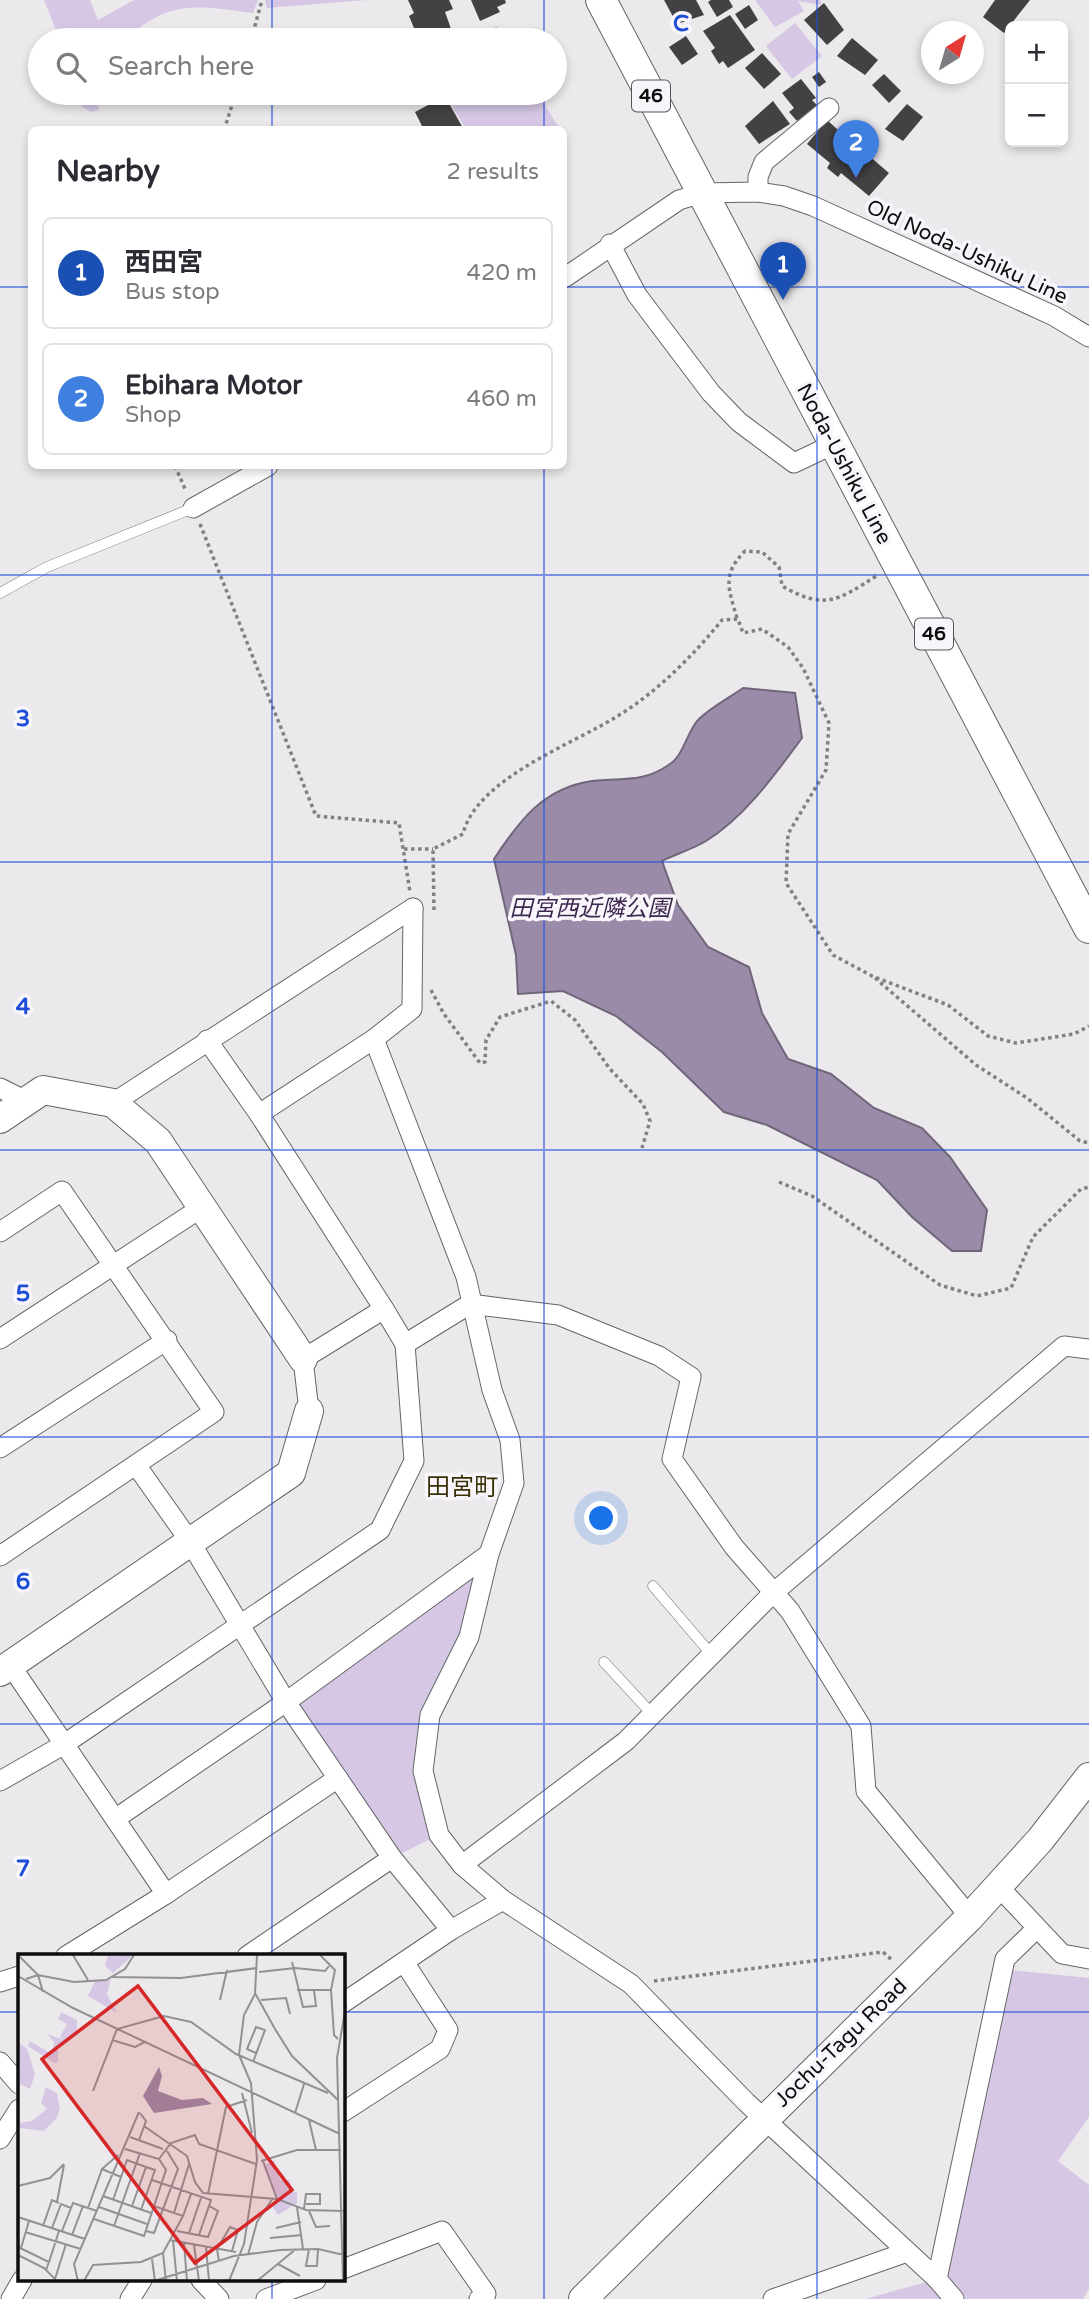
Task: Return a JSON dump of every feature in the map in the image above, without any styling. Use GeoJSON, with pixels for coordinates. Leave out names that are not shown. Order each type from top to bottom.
{"type":"FeatureCollection","features":[{"type":"Feature","properties":{"kind":"main road","name":"Noda-Ushiku Line"},"geometry":{"type":"LineString","coordinates":[[601,0],[834,444],[890,568],[1089,928]]}},
{"type":"Feature","properties":{"kind":"street"},"geometry":{"type":"LineString","coordinates":[[758,192],[758,177],[764,162],[829,108]]}},
{"type":"Feature","properties":{"kind":"street","name":"Old Noda-Ushiku Line"},"geometry":{"type":"LineString","coordinates":[[702,193],[758,192],[784,195],[1054,316],[1089,337]]}},
{"type":"Feature","properties":{"kind":"street"},"geometry":{"type":"LineString","coordinates":[[567,276],[610,244],[679,200],[702,193]]}},
{"type":"Feature","properties":{"kind":"street"},"geometry":{"type":"LineString","coordinates":[[610,244],[638,295],[668,340],[711,393],[739,422],[794,463],[834,444]]}},
{"type":"Feature","properties":{"kind":"street"},"geometry":{"type":"LineString","coordinates":[[193,508],[263,469]]}},
{"type":"Feature","properties":{"kind":"street"},"geometry":{"type":"LineString","coordinates":[[259,1114],[374,1039],[412,1009],[413,908]]}},
{"type":"Feature","properties":{"kind":"street"},"geometry":{"type":"LineString","coordinates":[[113,1102],[413,908]]}},
{"type":"Feature","properties":{"kind":"street"},"geometry":{"type":"LineString","coordinates":[[374,1039],[466,1277],[470,1304],[492,1390],[510,1440],[514,1483],[489,1554],[469,1637],[430,1715],[423,1771],[439,1835],[462,1866],[503,1900],[631,1984],[764,2119],[937,2279],[954,2299]]}},
{"type":"Feature","properties":{"kind":"street"},"geometry":{"type":"LineString","coordinates":[[0,1781],[63,1745],[380,1530],[414,1461],[405,1343],[259,1114],[207,1040]]}},
{"type":"Feature","properties":{"kind":"street"},"geometry":{"type":"LineString","coordinates":[[0,1088],[26,1101]]}},
{"type":"Feature","properties":{"kind":"street"},"geometry":{"type":"LineString","coordinates":[[0,1119],[43,1090],[113,1102],[158,1141],[303,1359],[309,1411],[291,1473],[189,1540],[5,1669],[63,1745],[166,1894]]}},
{"type":"Feature","properties":{"kind":"street"},"geometry":{"type":"LineString","coordinates":[[0,1232],[62,1191],[115,1264],[214,1412],[0,1556]]}},
{"type":"Feature","properties":{"kind":"street"},"geometry":{"type":"LineString","coordinates":[[0,1339],[201,1208]]}},
{"type":"Feature","properties":{"kind":"street"},"geometry":{"type":"LineString","coordinates":[[405,1343],[470,1304],[558,1315],[659,1356],[691,1377],[671,1459],[772,1594],[790,1611],[861,1726],[866,1791],[970,1917]]}},
{"type":"Feature","properties":{"kind":"street"},"geometry":{"type":"LineString","coordinates":[[303,1359],[384,1309]]}},
{"type":"Feature","properties":{"kind":"street"},"geometry":{"type":"LineString","coordinates":[[0,1448],[167,1340]]}},
{"type":"Feature","properties":{"kind":"street"},"geometry":{"type":"LineString","coordinates":[[462,1866],[626,1741],[772,1594],[1064,1346],[1089,1349]]}},
{"type":"Feature","properties":{"kind":"street"},"geometry":{"type":"LineString","coordinates":[[136,1465],[189,1540],[243,1625],[286,1702],[392,1858],[452,1930]]}},
{"type":"Feature","properties":{"kind":"street"},"geometry":{"type":"LineString","coordinates":[[115,1819],[286,1702],[489,1554]]}},
{"type":"Feature","properties":{"kind":"street","name":"Jochu-Tagu Road"},"geometry":{"type":"LineString","coordinates":[[583,2299],[970,1917],[1089,1777]]}},
{"type":"Feature","properties":{"kind":"street"},"geometry":{"type":"LineString","coordinates":[[69,1954],[166,1894],[338,1778]]}},
{"type":"Feature","properties":{"kind":"street"},"geometry":{"type":"LineString","coordinates":[[250,1954],[392,1858]]}},
{"type":"Feature","properties":{"kind":"street"},"geometry":{"type":"LineString","coordinates":[[998,1886],[1062,1954],[1089,1959]]}},
{"type":"Feature","properties":{"kind":"street"},"geometry":{"type":"LineString","coordinates":[[345,2002],[452,1930],[503,1900]]}},
{"type":"Feature","properties":{"kind":"street"},"geometry":{"type":"LineString","coordinates":[[937,2279],[1005,1959],[1037,1928]]}},
{"type":"Feature","properties":{"kind":"street"},"geometry":{"type":"LineString","coordinates":[[345,2111],[440,2049],[448,2030],[404,1962]]}},
{"type":"Feature","properties":{"kind":"street"},"geometry":{"type":"LineString","coordinates":[[0,1982],[18,1976]]}},
{"type":"Feature","properties":{"kind":"street"},"geometry":{"type":"LineString","coordinates":[[0,2062],[18,2083]]}},
{"type":"Feature","properties":{"kind":"street"},"geometry":{"type":"LineString","coordinates":[[0,2139],[18,2111]]}},
{"type":"Feature","properties":{"kind":"street"},"geometry":{"type":"LineString","coordinates":[[345,2268],[442,2231],[486,2294],[479,2299]]}},
{"type":"Feature","properties":{"kind":"street"},"geometry":{"type":"LineString","coordinates":[[773,2299],[907,2252]]}},
{"type":"Feature","properties":{"kind":"street"},"geometry":{"type":"LineString","coordinates":[[11,2299],[21,2282]]}},
{"type":"Feature","properties":{"kind":"street"},"geometry":{"type":"LineString","coordinates":[[130,2299],[141,2282]]}},
{"type":"Feature","properties":{"kind":"street"},"geometry":{"type":"LineString","coordinates":[[203,2282],[219,2299]]}},
{"type":"Feature","properties":{"kind":"street"},"geometry":{"type":"LineString","coordinates":[[266,2299],[311,2282]]}},
{"type":"Feature","properties":{"kind":"lane"},"geometry":{"type":"LineString","coordinates":[[0,593],[47,567],[193,508]]}},
{"type":"Feature","properties":{"kind":"lane"},"geometry":{"type":"LineString","coordinates":[[653,1586],[712,1654]]}},
{"type":"Feature","properties":{"kind":"lane"},"geometry":{"type":"LineString","coordinates":[[604,1662],[652,1714]]}},
{"type":"Feature","properties":{"kind":"path"},"geometry":{"type":"LineString","coordinates":[[254,28],[262,0]]}},
{"type":"Feature","properties":{"kind":"path"},"geometry":{"type":"LineString","coordinates":[[225,126],[232,105]]}},
{"type":"Feature","properties":{"kind":"path"},"geometry":{"type":"LineString","coordinates":[[176,469],[316,816],[399,823],[413,908]]}},
{"type":"Feature","properties":{"kind":"path"},"geometry":{"type":"LineString","coordinates":[[890,568],[851,592],[822,603],[799,596],[782,586],[779,567],[762,552],[745,551],[733,563],[727,584],[743,633],[762,629],[789,647],[803,668],[829,723],[825,770],[788,834],[786,883],[833,955],[872,976],[947,1005],[988,1036],[1016,1043],[1074,1034],[1089,1026]]}},
{"type":"Feature","properties":{"kind":"path"},"geometry":{"type":"LineString","coordinates":[[404,849],[433,849],[463,834],[475,809],[525,765],[618,717],[695,654],[722,620],[738,619]]}},
{"type":"Feature","properties":{"kind":"path"},"geometry":{"type":"LineString","coordinates":[[433,849],[433,916]]}},
{"type":"Feature","properties":{"kind":"path"},"geometry":{"type":"LineString","coordinates":[[872,976],[976,1065],[1027,1098],[1080,1141],[1089,1143]]}},
{"type":"Feature","properties":{"kind":"path"},"geometry":{"type":"LineString","coordinates":[[429,985],[444,1014],[480,1063],[485,1062],[486,1040],[499,1017],[551,1001],[575,1020],[610,1069],[643,1104],[650,1121],[642,1148]]}},
{"type":"Feature","properties":{"kind":"path"},"geometry":{"type":"LineString","coordinates":[[779,1182],[812,1196],[940,1285],[976,1296],[1011,1288],[1033,1237],[1081,1189],[1089,1187]]}},
{"type":"Feature","properties":{"kind":"path"},"geometry":{"type":"LineString","coordinates":[[631,1984],[883,1952],[909,1977]]}},
{"type":"Feature","properties":{"kind":"shaded area"},"geometry":{"type":"Polygon","coordinates":[[[44,0],[90,0],[98,20],[134,0],[258,0],[253,13],[214,8],[183,8],[155,18],[139,28],[55,28],[44,0]]]}},
{"type":"Feature","properties":{"kind":"shaded area"},"geometry":{"type":"Polygon","coordinates":[[[265,0],[367,0],[267,8],[265,0]]]}},
{"type":"Feature","properties":{"kind":"shaded area"},"geometry":{"type":"Polygon","coordinates":[[[755,0],[821,0],[821,5],[798,1],[804,11],[775,27],[755,0]]]}},
{"type":"Feature","properties":{"kind":"shaded area"},"geometry":{"type":"Polygon","coordinates":[[[795,23],[822,56],[792,79],[766,46],[795,23]]]}},
{"type":"Feature","properties":{"kind":"shaded area"},"geometry":{"type":"Polygon","coordinates":[[[81,105],[98,105],[99,110],[90,112],[81,105]]]}},
{"type":"Feature","properties":{"kind":"shaded area"},"geometry":{"type":"Polygon","coordinates":[[[451,105],[545,105],[558,126],[464,126],[451,105]]]}},
{"type":"Feature","properties":{"kind":"shaded area"},"geometry":{"type":"Polygon","coordinates":[[[489,1554],[469,1637],[430,1715],[423,1771],[439,1835],[392,1858],[286,1702],[489,1554]]]}},
{"type":"Feature","properties":{"kind":"shaded area"},"geometry":{"type":"Polygon","coordinates":[[[1010,1970],[1089,1978],[1089,2117],[1058,2161],[1089,2185],[1089,2289],[1083,2299],[865,2299],[937,2279],[1010,1970]]]}},
{"type":"Feature","properties":{"kind":"water","name":"田宮西近隣公園"},"geometry":{"type":"Polygon","coordinates":[[[743,688],[795,693],[802,738],[759,794],[734,820],[696,847],[662,861],[678,905],[708,947],[749,967],[762,1013],[788,1059],[831,1074],[874,1108],[922,1128],[950,1157],[987,1210],[981,1251],[952,1251],[912,1217],[877,1180],[767,1125],[724,1112],[662,1052],[616,1016],[563,991],[518,994],[516,955],[494,859],[513,832],[534,808],[560,791],[592,781],[650,775],[670,764],[679,755],[699,719],[743,688]]]}},
{"type":"Feature","properties":{"kind":"building"},"geometry":{"type":"Polygon","coordinates":[[[408,0],[449,0],[453,9],[445,12],[450,28],[414,28],[409,16],[414,13],[408,0]]]}},
{"type":"Feature","properties":{"kind":"building"},"geometry":{"type":"Polygon","coordinates":[[[471,0],[505,0],[506,3],[497,7],[500,12],[480,21],[471,0]]]}},
{"type":"Feature","properties":{"kind":"building"},"geometry":{"type":"Polygon","coordinates":[[[664,0],[696,0],[704,15],[677,24],[664,0]]]}},
{"type":"Feature","properties":{"kind":"building"},"geometry":{"type":"Polygon","coordinates":[[[729,0],[733,7],[717,17],[708,2],[729,0]]]}},
{"type":"Feature","properties":{"kind":"building"},"geometry":{"type":"Polygon","coordinates":[[[995,0],[1030,0],[1013,21],[1005,21],[1004,33],[983,17],[995,0]]]}},
{"type":"Feature","properties":{"kind":"building"},"geometry":{"type":"Polygon","coordinates":[[[824,3],[844,30],[827,45],[804,20],[824,3]]]}},
{"type":"Feature","properties":{"kind":"building"},"geometry":{"type":"Polygon","coordinates":[[[749,5],[758,20],[745,29],[735,14],[749,5]]]}},
{"type":"Feature","properties":{"kind":"building"},"geometry":{"type":"Polygon","coordinates":[[[730,15],[755,50],[728,68],[723,61],[719,64],[711,51],[715,48],[703,31],[730,15]]]}},
{"type":"Feature","properties":{"kind":"building"},"geometry":{"type":"Polygon","coordinates":[[[686,36],[698,54],[682,65],[669,47],[686,36]]]}},
{"type":"Feature","properties":{"kind":"building"},"geometry":{"type":"Polygon","coordinates":[[[852,38],[878,60],[865,75],[837,56],[852,38]]]}},
{"type":"Feature","properties":{"kind":"building"},"geometry":{"type":"Polygon","coordinates":[[[762,53],[781,74],[764,89],[745,68],[762,53]]]}},
{"type":"Feature","properties":{"kind":"building"},"geometry":{"type":"Polygon","coordinates":[[[819,72],[826,82],[819,87],[812,77],[819,72]]]}},
{"type":"Feature","properties":{"kind":"building"},"geometry":{"type":"Polygon","coordinates":[[[884,74],[901,91],[889,103],[872,85],[884,74]]]}},
{"type":"Feature","properties":{"kind":"building"},"geometry":{"type":"Polygon","coordinates":[[[801,79],[816,98],[812,100],[817,105],[797,121],[789,112],[794,108],[782,93],[801,79]]]}},
{"type":"Feature","properties":{"kind":"building"},"geometry":{"type":"Polygon","coordinates":[[[773,101],[790,124],[759,144],[745,126],[773,101]]]}},
{"type":"Feature","properties":{"kind":"building"},"geometry":{"type":"Polygon","coordinates":[[[907,104],[923,117],[903,141],[885,129],[907,104]]]}},
{"type":"Feature","properties":{"kind":"building"},"geometry":{"type":"Polygon","coordinates":[[[428,105],[450,105],[462,126],[422,126],[415,112],[428,105]]]}},
{"type":"Feature","properties":{"kind":"building"},"geometry":{"type":"Polygon","coordinates":[[[827,120],[847,138],[856,140],[854,143],[889,173],[869,196],[841,173],[838,177],[827,168],[830,163],[807,144],[827,120]]]}},
{"type":"Feature","properties":{"kind":"place","name":"Ebihara Motor"},"geometry":{"type":"Point","coordinates":[856,178]}},
{"type":"Feature","properties":{"kind":"place","name":"西田宮"},"geometry":{"type":"Point","coordinates":[783,300]}},
{"type":"Feature","properties":{"kind":"district","name":"田宮町"},"geometry":{"type":"Point","coordinates":[462,1487]}}]}
